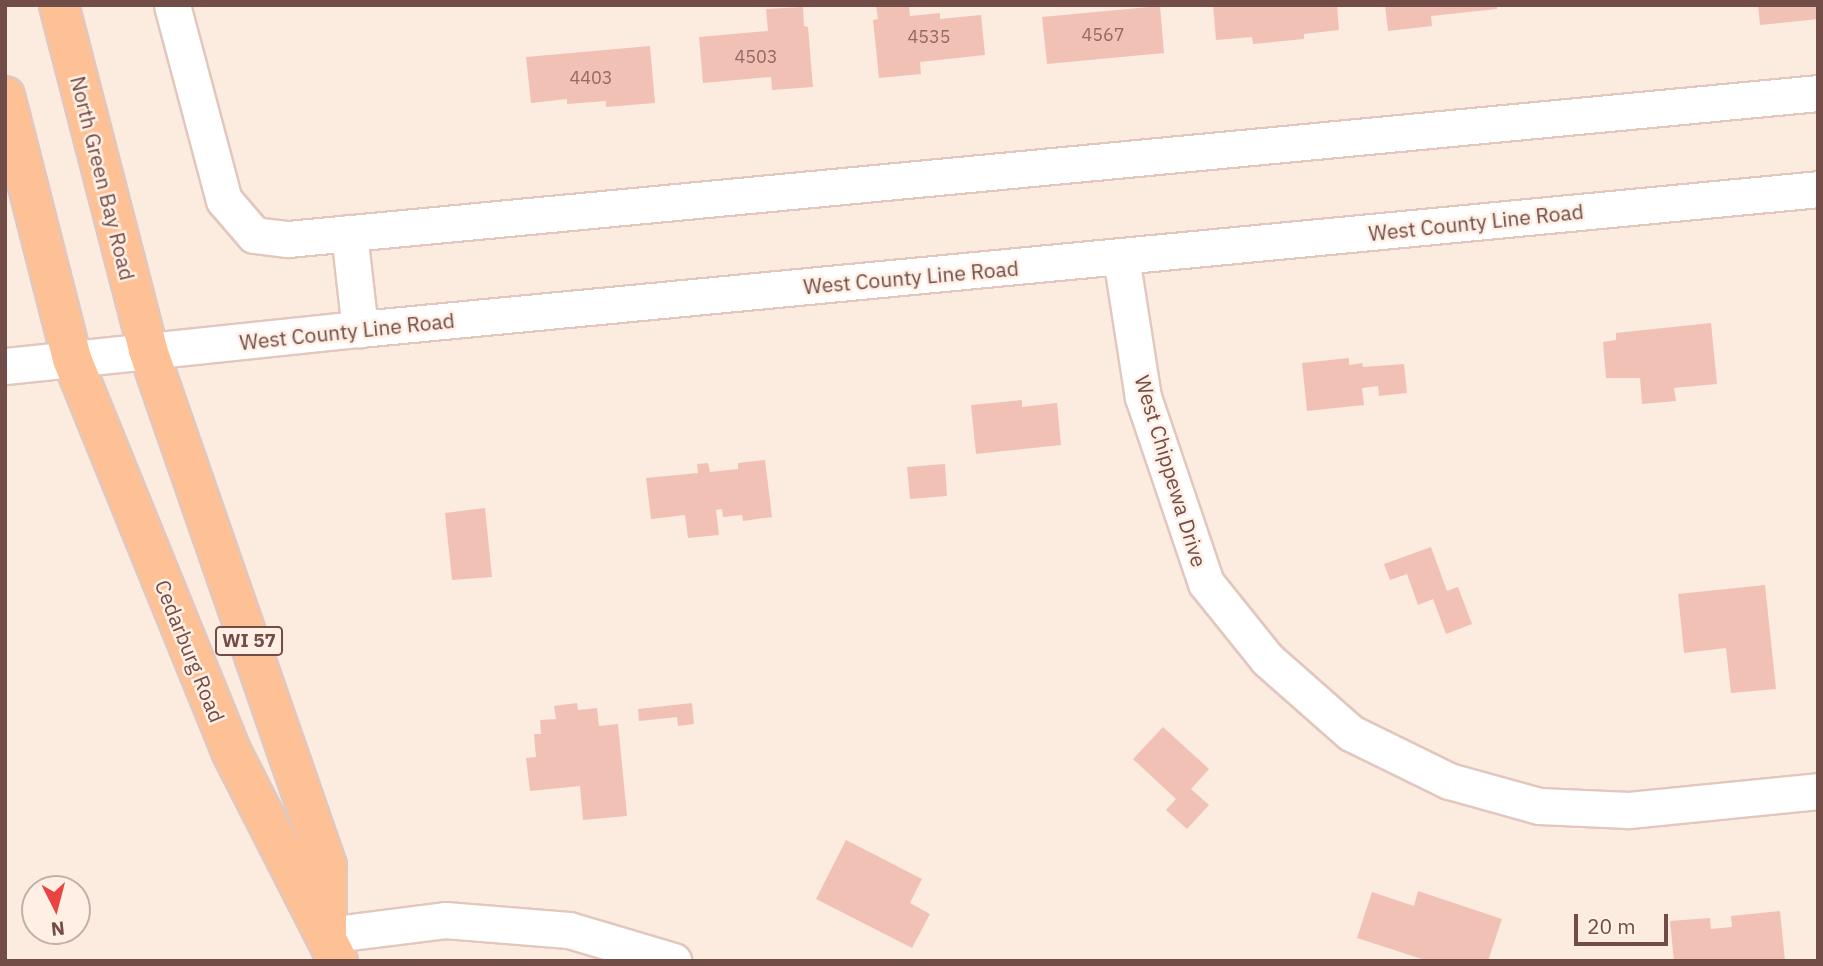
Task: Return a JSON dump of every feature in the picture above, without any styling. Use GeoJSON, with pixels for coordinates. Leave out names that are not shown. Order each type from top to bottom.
{"type":"FeatureCollection","features":[{"type":"Feature","properties":{"kind":"main road","name":"North Green Bay Road"},"geometry":{"type":"LineString","coordinates":[[59,5],[148,350]]}},
{"type":"Feature","properties":{"kind":"main road","name":"WI 57"},"geometry":{"type":"LineString","coordinates":[[5,96],[72,359]]}},
{"type":"Feature","properties":{"kind":"main road","name":"WI 57"},"geometry":{"type":"LineString","coordinates":[[148,350],[327,866],[332,948]]}},
{"type":"Feature","properties":{"kind":"main road","name":"Cedarburg Road"},"geometry":{"type":"LineString","coordinates":[[72,359],[231,751],[332,948]]}},
{"type":"Feature","properties":{"kind":"street"},"geometry":{"type":"LineString","coordinates":[[172,5],[224,200],[254,235],[288,239],[1818,93]]}},
{"type":"Feature","properties":{"kind":"street","name":"West County Line Road"},"geometry":{"type":"LineString","coordinates":[[5,366],[360,329],[1818,189]]}},
{"type":"Feature","properties":{"kind":"street"},"geometry":{"type":"LineString","coordinates":[[349,233],[360,329]]}},
{"type":"Feature","properties":{"kind":"street","name":"West Chippewa Drive"},"geometry":{"type":"LineString","coordinates":[[1121,257],[1143,397],[1206,583],[1267,659],[1351,733],[1449,781],[1538,806],[1629,810],[1818,791]]}},
{"type":"Feature","properties":{"kind":"street"},"geometry":{"type":"LineString","coordinates":[[332,948],[445,920],[569,930],[673,961]]}},
{"type":"Feature","properties":{"kind":"building"},"geometry":{"type":"Polygon","coordinates":[[[876,5],[909,5],[910,16],[940,13],[940,19],[981,15],[985,55],[920,62],[921,74],[879,78],[873,20],[878,19],[876,5]]]}},
{"type":"Feature","properties":{"kind":"building"},"geometry":{"type":"Polygon","coordinates":[[[1213,5],[1337,5],[1339,30],[1304,34],[1304,39],[1253,44],[1252,37],[1216,40],[1213,5]]]}},
{"type":"Feature","properties":{"kind":"building"},"geometry":{"type":"Polygon","coordinates":[[[1385,5],[1497,5],[1497,9],[1431,16],[1432,26],[1388,31],[1385,5]]]}},
{"type":"Feature","properties":{"kind":"building"},"geometry":{"type":"Polygon","coordinates":[[[1758,5],[1818,5],[1818,19],[1760,25],[1758,5]]]}},
{"type":"Feature","properties":{"kind":"building"},"geometry":{"type":"Polygon","coordinates":[[[1160,6],[1164,53],[1047,64],[1042,17],[1160,6]]]}},
{"type":"Feature","properties":{"kind":"building"},"geometry":{"type":"Polygon","coordinates":[[[803,7],[804,26],[808,27],[813,87],[772,90],[771,77],[703,83],[699,37],[768,31],[766,9],[803,7]]]}},
{"type":"Feature","properties":{"kind":"building"},"geometry":{"type":"Polygon","coordinates":[[[650,46],[655,103],[606,107],[606,101],[567,104],[567,99],[531,103],[526,57],[650,46]]]}},
{"type":"Feature","properties":{"kind":"building"},"geometry":{"type":"Polygon","coordinates":[[[1711,323],[1717,384],[1674,388],[1676,401],[1642,404],[1640,378],[1606,378],[1603,342],[1616,340],[1616,333],[1711,323]]]}},
{"type":"Feature","properties":{"kind":"building"},"geometry":{"type":"Polygon","coordinates":[[[1349,358],[1349,365],[1362,363],[1363,367],[1404,364],[1407,393],[1379,396],[1378,386],[1362,388],[1364,405],[1307,411],[1302,363],[1349,358]]]}},
{"type":"Feature","properties":{"kind":"building"},"geometry":{"type":"Polygon","coordinates":[[[1022,400],[1022,407],[1057,403],[1061,445],[976,454],[971,405],[1022,400]]]}},
{"type":"Feature","properties":{"kind":"building"},"geometry":{"type":"Polygon","coordinates":[[[765,460],[772,517],[743,521],[742,515],[723,517],[722,509],[716,510],[719,535],[688,538],[685,515],[651,519],[646,478],[698,473],[697,464],[708,463],[710,472],[738,469],[738,463],[765,460]]]}},
{"type":"Feature","properties":{"kind":"building"},"geometry":{"type":"Polygon","coordinates":[[[945,464],[947,496],[910,499],[907,467],[945,464]]]}},
{"type":"Feature","properties":{"kind":"building"},"geometry":{"type":"Polygon","coordinates":[[[485,508],[492,577],[452,580],[445,513],[485,508]]]}},
{"type":"Feature","properties":{"kind":"building"},"geometry":{"type":"Polygon","coordinates":[[[1431,547],[1447,591],[1458,587],[1472,624],[1446,634],[1433,599],[1418,605],[1407,574],[1390,580],[1384,564],[1431,547]]]}},
{"type":"Feature","properties":{"kind":"building"},"geometry":{"type":"Polygon","coordinates":[[[1765,585],[1776,689],[1731,693],[1726,648],[1684,653],[1678,594],[1765,585]]]}},
{"type":"Feature","properties":{"kind":"building"},"geometry":{"type":"Polygon","coordinates":[[[577,703],[578,710],[597,708],[599,726],[618,724],[627,816],[583,820],[580,786],[530,791],[526,758],[536,757],[534,734],[541,734],[540,720],[556,719],[554,706],[577,703]]]}},
{"type":"Feature","properties":{"kind":"building"},"geometry":{"type":"Polygon","coordinates":[[[692,703],[694,724],[678,726],[677,717],[639,721],[638,709],[692,703]]]}},
{"type":"Feature","properties":{"kind":"building"},"geometry":{"type":"Polygon","coordinates":[[[1163,727],[1209,769],[1191,789],[1209,805],[1187,829],[1166,810],[1176,799],[1133,759],[1163,727]]]}},
{"type":"Feature","properties":{"kind":"building"},"geometry":{"type":"Polygon","coordinates":[[[846,840],[922,879],[910,903],[930,914],[912,948],[816,899],[846,840]]]}},
{"type":"Feature","properties":{"kind":"building"},"geometry":{"type":"Polygon","coordinates":[[[1418,891],[1502,919],[1488,961],[1428,961],[1357,938],[1372,892],[1414,906],[1418,891]]]}},
{"type":"Feature","properties":{"kind":"building"},"geometry":{"type":"Polygon","coordinates":[[[1780,911],[1785,961],[1674,961],[1670,921],[1710,918],[1711,929],[1732,927],[1731,916],[1780,911]]]}}]}
